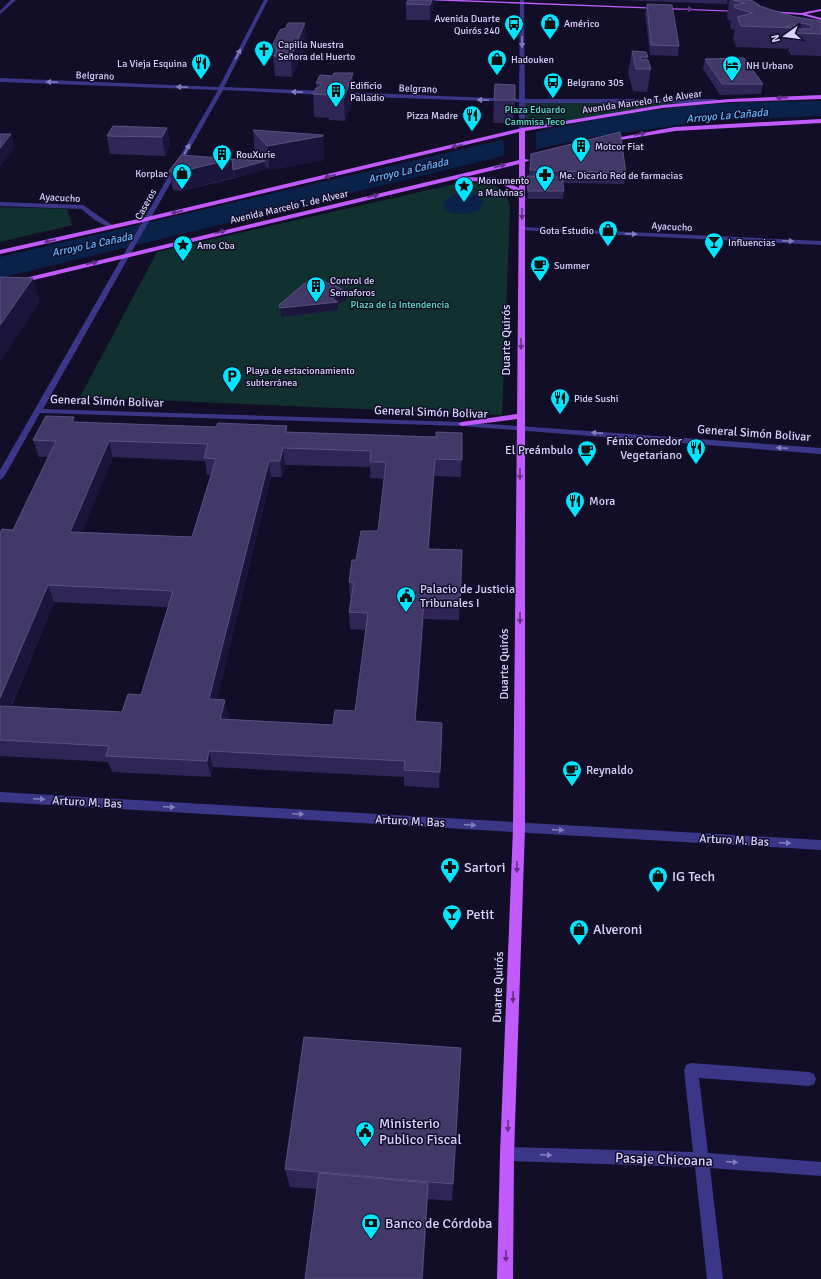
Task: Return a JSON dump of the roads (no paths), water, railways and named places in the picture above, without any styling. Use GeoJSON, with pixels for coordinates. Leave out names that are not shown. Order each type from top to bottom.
{"type":"FeatureCollection","features":[{"type":"Feature","properties":{"kind":"main road"},"geometry":{"type":"LineString","coordinates":[[424,0],[522,2],[743,11]]}},
{"type":"Feature","properties":{"kind":"main road"},"geometry":{"type":"LineString","coordinates":[[818,5],[821,16]]}},
{"type":"Feature","properties":{"kind":"main road"},"geometry":{"type":"LineString","coordinates":[[793,14],[820,10]]}},
{"type":"Feature","properties":{"kind":"main road"},"geometry":{"type":"LineString","coordinates":[[758,12],[793,14],[821,19]]}},
{"type":"Feature","properties":{"kind":"main road","name":"Avenida Marcelo T. de Alvear"},"geometry":{"type":"LineString","coordinates":[[0,252],[112,228],[522,130],[638,109],[716,101],[821,97]]}},
{"type":"Feature","properties":{"kind":"main road"},"geometry":{"type":"LineString","coordinates":[[598,143],[675,129],[821,122]]}},
{"type":"Feature","properties":{"kind":"main road","name":"Duarte Quirós"},"geometry":{"type":"LineString","coordinates":[[505,1279],[507,1154],[519,828],[522,130]]}},
{"type":"Feature","properties":{"kind":"main road","name":"Avenida Marcelo T. de Alvear"},"geometry":{"type":"LineString","coordinates":[[0,286],[534,158]]}},
{"type":"Feature","properties":{"kind":"main road"},"geometry":{"type":"LineString","coordinates":[[437,182],[485,178],[508,183],[522,192]]}},
{"type":"Feature","properties":{"kind":"main road"},"geometry":{"type":"LineString","coordinates":[[462,424],[521,416]]}},
{"type":"Feature","properties":{"kind":"street"},"geometry":{"type":"LineString","coordinates":[[0,13],[14,0]]}},
{"type":"Feature","properties":{"kind":"street","name":"Caseros"},"geometry":{"type":"LineString","coordinates":[[0,477],[148,219],[220,89],[266,0]]}},
{"type":"Feature","properties":{"kind":"street","name":"Duarte Quirós"},"geometry":{"type":"LineString","coordinates":[[522,2],[522,130]]}},
{"type":"Feature","properties":{"kind":"street","name":"Belgrano"},"geometry":{"type":"LineString","coordinates":[[0,80],[522,101],[716,101]]}},
{"type":"Feature","properties":{"kind":"street","name":"Ayacucho"},"geometry":{"type":"LineString","coordinates":[[0,204],[83,207],[97,219],[112,228]]}},
{"type":"Feature","properties":{"kind":"street","name":"Ayacucho"},"geometry":{"type":"LineString","coordinates":[[522,229],[821,243]]}},
{"type":"Feature","properties":{"kind":"street","name":"General Simón Bolivar"},"geometry":{"type":"LineString","coordinates":[[39,411],[462,424],[821,450]]}},
{"type":"Feature","properties":{"kind":"street","name":"Arturo M. Bas"},"geometry":{"type":"LineString","coordinates":[[0,797],[821,845]]}},
{"type":"Feature","properties":{"kind":"street"},"geometry":{"type":"LineString","coordinates":[[715,1279],[691,1070],[809,1079]]}},
{"type":"Feature","properties":{"kind":"street","name":"Pasaje Chicoana"},"geometry":{"type":"LineString","coordinates":[[507,1154],[701,1160],[821,1169]]}},
{"type":"Feature","properties":{"kind":"water","name":"Arroyo La Cañada"},"geometry":{"type":"Polygon","coordinates":[[[821,101],[821,116],[708,121],[593,137],[507,155],[0,278],[0,257],[553,128],[653,110],[686,106],[754,102],[821,101]]]}},
{"type":"Feature","properties":{"kind":"water"},"geometry":{"type":"Polygon","coordinates":[[[464,193],[475,194],[481,199],[483,202],[479,210],[465,214],[455,214],[446,210],[443,206],[448,198],[464,193]]]}},
{"type":"Feature","properties":{"kind":"place","name":"Américo"},"geometry":{"type":"Point","coordinates":[550,40]}},
{"type":"Feature","properties":{"kind":"place","name":"Avenida Duarte Quirós 240"},"geometry":{"type":"Point","coordinates":[514,41]}},
{"type":"Feature","properties":{"kind":"place","name":"Capilla Nuestra Señora del Huerto"},"geometry":{"type":"Point","coordinates":[264,67]}},
{"type":"Feature","properties":{"kind":"place","name":"Hadouken"},"geometry":{"type":"Point","coordinates":[497,76]}},
{"type":"Feature","properties":{"kind":"place","name":"La Vieja Esquina"},"geometry":{"type":"Point","coordinates":[201,80]}},
{"type":"Feature","properties":{"kind":"place","name":"NH Urbano"},"geometry":{"type":"Point","coordinates":[732,82]}},
{"type":"Feature","properties":{"kind":"place","name":"Belgrano 305"},"geometry":{"type":"Point","coordinates":[553,99]}},
{"type":"Feature","properties":{"kind":"place","name":"Edificio Palladio"},"geometry":{"type":"Point","coordinates":[336,108]}},
{"type":"Feature","properties":{"kind":"place","name":"Pizza Madre"},"geometry":{"type":"Point","coordinates":[472,132]}},
{"type":"Feature","properties":{"kind":"place","name":"Motcor Fiat"},"geometry":{"type":"Point","coordinates":[581,163]}},
{"type":"Feature","properties":{"kind":"place","name":"RouXurie"},"geometry":{"type":"Point","coordinates":[222,171]}},
{"type":"Feature","properties":{"kind":"place","name":"Korplac"},"geometry":{"type":"Point","coordinates":[182,190]}},
{"type":"Feature","properties":{"kind":"place","name":"Me. Dicarlo Red de farmacias"},"geometry":{"type":"Point","coordinates":[545,192]}},
{"type":"Feature","properties":{"kind":"place","name":"Monumento a Malvinas"},"geometry":{"type":"Point","coordinates":[464,203]}},
{"type":"Feature","properties":{"kind":"place","name":"Gota Estudio"},"geometry":{"type":"Point","coordinates":[608,247]}},
{"type":"Feature","properties":{"kind":"place","name":"Influencias"},"geometry":{"type":"Point","coordinates":[714,259]}},
{"type":"Feature","properties":{"kind":"place","name":"Amo Cba"},"geometry":{"type":"Point","coordinates":[183,262]}},
{"type":"Feature","properties":{"kind":"place","name":"Summer"},"geometry":{"type":"Point","coordinates":[540,282]}},
{"type":"Feature","properties":{"kind":"place","name":"Control de Semaforos"},"geometry":{"type":"Point","coordinates":[316,303]}},
{"type":"Feature","properties":{"kind":"place","name":"Playa de estacionamiento subterránea"},"geometry":{"type":"Point","coordinates":[232,393]}},
{"type":"Feature","properties":{"kind":"place","name":"Pide Sushi"},"geometry":{"type":"Point","coordinates":[560,415]}},
{"type":"Feature","properties":{"kind":"place","name":"Fénix Comedor Vegetariano"},"geometry":{"type":"Point","coordinates":[696,465]}},
{"type":"Feature","properties":{"kind":"place","name":"El Preámbulo"},"geometry":{"type":"Point","coordinates":[587,467]}},
{"type":"Feature","properties":{"kind":"place","name":"Mora"},"geometry":{"type":"Point","coordinates":[575,518]}},
{"type":"Feature","properties":{"kind":"place","name":"Palacio de Justicia Tribunales I"},"geometry":{"type":"Point","coordinates":[406,613]}},
{"type":"Feature","properties":{"kind":"place","name":"Reynaldo"},"geometry":{"type":"Point","coordinates":[572,787]}},
{"type":"Feature","properties":{"kind":"place","name":"Sartori"},"geometry":{"type":"Point","coordinates":[450,884]}},
{"type":"Feature","properties":{"kind":"place","name":"IG Tech"},"geometry":{"type":"Point","coordinates":[658,893]}},
{"type":"Feature","properties":{"kind":"place","name":"Petit"},"geometry":{"type":"Point","coordinates":[452,931]}},
{"type":"Feature","properties":{"kind":"place","name":"Alveroni"},"geometry":{"type":"Point","coordinates":[579,946]}},
{"type":"Feature","properties":{"kind":"place","name":"Ministerio Publico Fiscal"},"geometry":{"type":"Point","coordinates":[365,1148]}},
{"type":"Feature","properties":{"kind":"place","name":"Banco de Córdoba"},"geometry":{"type":"Point","coordinates":[371,1240]}},
{"type":"Feature","properties":{"kind":"park label","name":"Plaza Eduardo Cammisa Teco"},"geometry":{"type":"Point","coordinates":[535,114]}},
{"type":"Feature","properties":{"kind":"park label","name":"Plaza de la Intendencia"},"geometry":{"type":"Point","coordinates":[400,304]}}]}
